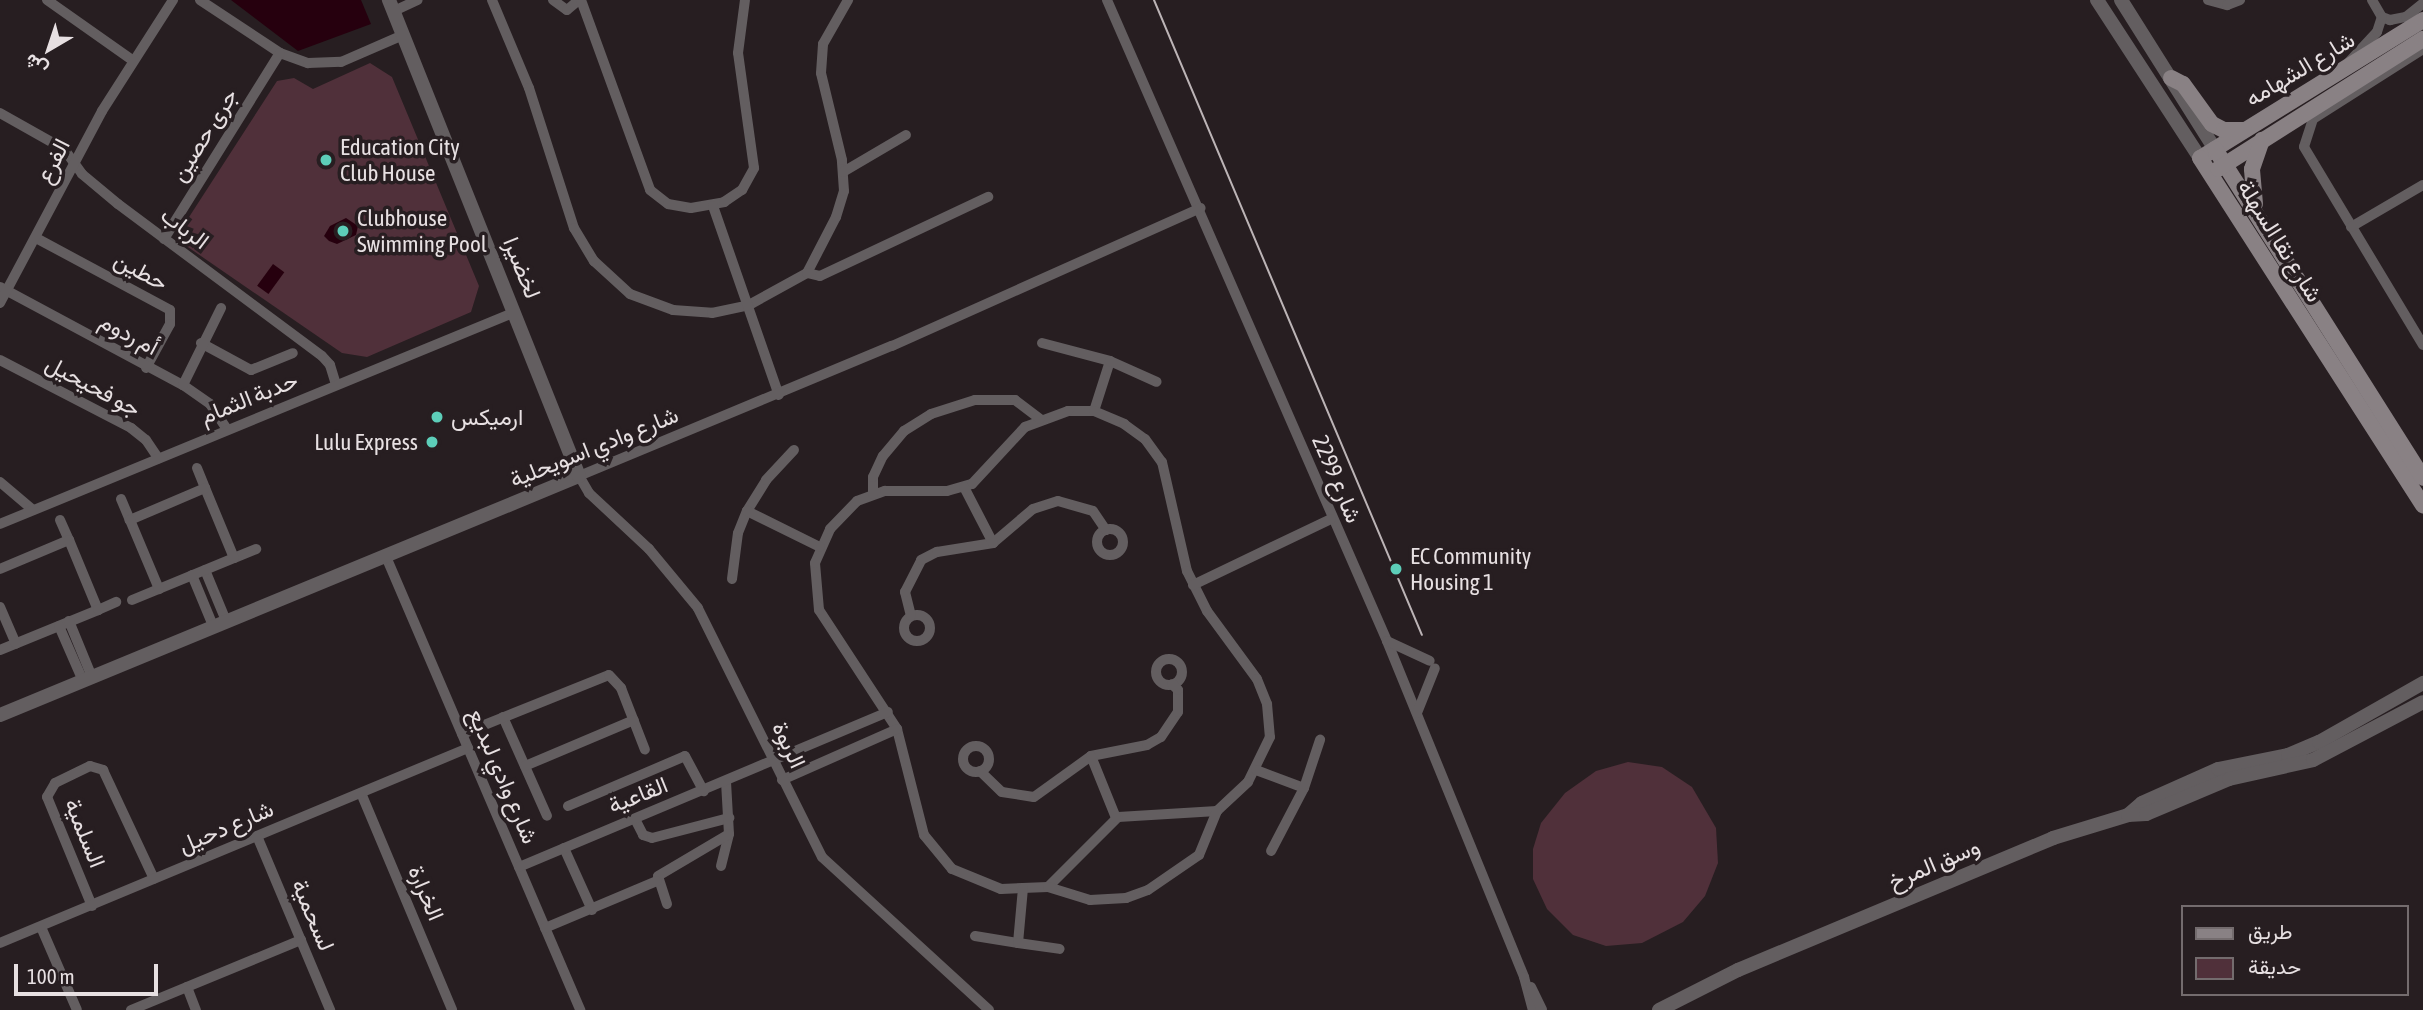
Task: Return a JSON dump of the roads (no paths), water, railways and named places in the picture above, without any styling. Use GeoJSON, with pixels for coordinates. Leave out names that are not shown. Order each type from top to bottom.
{"type":"FeatureCollection","features":[{"type":"Feature","properties":{"kind":"main road","name":"شارع الشهامه"},"geometry":{"type":"LineString","coordinates":[[2200,158],[2422,20]]}},
{"type":"Feature","properties":{"kind":"main road","name":"شارع الشهامه"},"geometry":{"type":"LineString","coordinates":[[2210,173],[2423,39]]}},
{"type":"Feature","properties":{"kind":"main road"},"geometry":{"type":"LineString","coordinates":[[2171,78],[2183,83],[2212,124],[2224,130],[2244,130]]}},
{"type":"Feature","properties":{"kind":"main road"},"geometry":{"type":"LineString","coordinates":[[2261,219],[2251,182],[2262,140]]}},
{"type":"Feature","properties":{"kind":"main road","name":"شارع نقا السهلة"},"geometry":{"type":"LineString","coordinates":[[2215,149],[2423,478]]}},
{"type":"Feature","properties":{"kind":"main road","name":"شارع نقا السهلة"},"geometry":{"type":"LineString","coordinates":[[2200,158],[2423,506]]}},
{"type":"Feature","properties":{"kind":"street"},"geometry":{"type":"LineString","coordinates":[[47,0],[132,60]]}},
{"type":"Feature","properties":{"kind":"street","name":"الفرع"},"geometry":{"type":"LineString","coordinates":[[0,303],[4,289],[36,238],[144,38],[173,0]]}},
{"type":"Feature","properties":{"kind":"street"},"geometry":{"type":"LineString","coordinates":[[200,0],[280,53],[308,63],[330,64],[403,35]]}},
{"type":"Feature","properties":{"kind":"street"},"geometry":{"type":"LineString","coordinates":[[392,6],[418,0]]}},
{"type":"Feature","properties":{"kind":"street"},"geometry":{"type":"LineString","coordinates":[[492,0],[529,88],[574,228],[594,261],[630,294],[673,310],[712,313],[750,305],[807,273],[836,216],[844,191],[843,172],[821,74],[823,44],[848,0]]}},
{"type":"Feature","properties":{"kind":"street"},"geometry":{"type":"LineString","coordinates":[[553,0],[562,9],[577,3],[588,19],[650,190],[668,204],[713,206],[742,190],[754,167],[738,53],[745,0]]}},
{"type":"Feature","properties":{"kind":"street","name":"شارع 2299"},"geometry":{"type":"LineString","coordinates":[[1107,0],[1200,208],[1331,519],[1387,641],[1524,977],[1542,1010]]}},
{"type":"Feature","properties":{"kind":"street","name":"شارع نقا السهلة"},"geometry":{"type":"LineString","coordinates":[[2097,0],[2200,158]]}},
{"type":"Feature","properties":{"kind":"street","name":"شارع نقا السهلة"},"geometry":{"type":"LineString","coordinates":[[2121,0],[2215,149]]}},
{"type":"Feature","properties":{"kind":"street"},"geometry":{"type":"LineString","coordinates":[[2208,0],[2227,5],[2240,0]]}},
{"type":"Feature","properties":{"kind":"street"},"geometry":{"type":"LineString","coordinates":[[2343,70],[2378,32],[2382,17],[2372,0]]}},
{"type":"Feature","properties":{"kind":"street"},"geometry":{"type":"LineString","coordinates":[[2382,17],[2398,20],[2423,3]]}},
{"type":"Feature","properties":{"kind":"street","name":"لخضيرا"},"geometry":{"type":"LineString","coordinates":[[392,6],[579,476]]}},
{"type":"Feature","properties":{"kind":"street","name":"شارع الشهامه"},"geometry":{"type":"LineString","coordinates":[[2351,228],[2304,146],[2313,120],[2423,49]]}},
{"type":"Feature","properties":{"kind":"street","name":"جرى حصين"},"geometry":{"type":"LineString","coordinates":[[164,239],[280,53]]}},
{"type":"Feature","properties":{"kind":"street","name":"الرباب"},"geometry":{"type":"LineString","coordinates":[[0,113],[64,149],[76,166],[164,239],[322,356],[336,385]]}},
{"type":"Feature","properties":{"kind":"street"},"geometry":{"type":"LineString","coordinates":[[843,172],[906,135]]}},
{"type":"Feature","properties":{"kind":"street"},"geometry":{"type":"LineString","coordinates":[[2423,185],[2351,228],[2423,345]]}},
{"type":"Feature","properties":{"kind":"street"},"geometry":{"type":"LineString","coordinates":[[807,273],[820,276],[988,197]]}},
{"type":"Feature","properties":{"kind":"street"},"geometry":{"type":"LineString","coordinates":[[713,206],[750,305],[779,395]]}},
{"type":"Feature","properties":{"kind":"street","name":"شارع وادي اسويحلية"},"geometry":{"type":"LineString","coordinates":[[0,715],[387,559],[579,476],[779,395],[1200,208]]}},
{"type":"Feature","properties":{"kind":"street","name":"حطين"},"geometry":{"type":"LineString","coordinates":[[36,238],[170,310],[170,324],[146,368]]}},
{"type":"Feature","properties":{"kind":"street","name":"أم ردوم"},"geometry":{"type":"LineString","coordinates":[[4,289],[146,368],[179,383],[210,404],[227,429]]}},
{"type":"Feature","properties":{"kind":"street"},"geometry":{"type":"LineString","coordinates":[[179,383],[221,308]]}},
{"type":"Feature","properties":{"kind":"street","name":"حدبة الثمام"},"geometry":{"type":"LineString","coordinates":[[0,524],[515,312]]}},
{"type":"Feature","properties":{"kind":"street"},"geometry":{"type":"LineString","coordinates":[[201,343],[251,370],[293,353]]}},
{"type":"Feature","properties":{"kind":"street"},"geometry":{"type":"LineString","coordinates":[[1042,343],[1110,361],[1157,382]]}},
{"type":"Feature","properties":{"kind":"street","name":"جو فحيحيل"},"geometry":{"type":"LineString","coordinates":[[0,360],[131,428],[146,440],[158,458]]}},
{"type":"Feature","properties":{"kind":"street"},"geometry":{"type":"LineString","coordinates":[[1094,411],[1110,361]]}},
{"type":"Feature","properties":{"kind":"street"},"geometry":{"type":"LineString","coordinates":[[873,494],[875,470],[883,456],[904,431],[931,414],[975,400],[1015,400],[1040,419]]}},
{"type":"Feature","properties":{"kind":"street"},"geometry":{"type":"LineString","coordinates":[[1068,411],[1094,411],[1135,431],[1162,462],[1193,585],[1257,679],[1268,704],[1270,737],[1256,770],[1217,811],[1199,855],[1156,886],[1126,898],[1090,900],[1048,887],[985,886],[941,860],[919,822],[897,729],[819,610],[814,586],[820,547],[847,509],[873,494],[964,486],[983,475],[1014,437],[1040,419],[1068,411]]}},
{"type":"Feature","properties":{"kind":"street"},"geometry":{"type":"LineString","coordinates":[[732,579],[738,533],[747,511],[766,480],[794,450]]}},
{"type":"Feature","properties":{"kind":"street"},"geometry":{"type":"LineString","coordinates":[[197,468],[234,558]]}},
{"type":"Feature","properties":{"kind":"street","name":"الربوة"},"geometry":{"type":"LineString","coordinates":[[579,476],[589,493],[649,549],[698,608],[772,763],[822,857],[989,1010]]}},
{"type":"Feature","properties":{"kind":"street"},"geometry":{"type":"LineString","coordinates":[[0,482],[33,510]]}},
{"type":"Feature","properties":{"kind":"street"},"geometry":{"type":"LineString","coordinates":[[964,486],[993,543]]}},
{"type":"Feature","properties":{"kind":"street"},"geometry":{"type":"LineString","coordinates":[[130,520],[205,488]]}},
{"type":"Feature","properties":{"kind":"street"},"geometry":{"type":"LineString","coordinates":[[121,499],[159,589]]}},
{"type":"Feature","properties":{"kind":"street"},"geometry":{"type":"LineString","coordinates":[[911,616],[905,592],[921,560],[937,552],[993,543],[1033,509],[1058,500],[1086,507],[1106,530]]}},
{"type":"Feature","properties":{"kind":"street"},"geometry":{"type":"LineString","coordinates":[[747,511],[820,547]]}},
{"type":"Feature","properties":{"kind":"street"},"geometry":{"type":"LineString","coordinates":[[1193,585],[1331,519]]}},
{"type":"Feature","properties":{"kind":"street"},"geometry":{"type":"LineString","coordinates":[[60,520],[98,610]]}},
{"type":"Feature","properties":{"kind":"street"},"geometry":{"type":"LineString","coordinates":[[0,569],[69,540]]}},
{"type":"Feature","properties":{"kind":"street"},"geometry":{"type":"LineString","coordinates":[[132,600],[256,549]]}},
{"type":"Feature","properties":{"kind":"street","name":"شارع وادي لبديع"},"geometry":{"type":"LineString","coordinates":[[387,559],[579,1010]]}},
{"type":"Feature","properties":{"kind":"street"},"geometry":{"type":"LineString","coordinates":[[205,570],[220,626]]}},
{"type":"Feature","properties":{"kind":"street"},"geometry":{"type":"LineString","coordinates":[[192,575],[220,626]]}},
{"type":"Feature","properties":{"kind":"street"},"geometry":{"type":"LineString","coordinates":[[0,650],[116,602]]}},
{"type":"Feature","properties":{"kind":"street"},"geometry":{"type":"LineString","coordinates":[[0,607],[16,643]]}},
{"type":"Feature","properties":{"kind":"street"},"geometry":{"type":"LineString","coordinates":[[64,623],[87,679]]}},
{"type":"Feature","properties":{"kind":"street"},"geometry":{"type":"LineString","coordinates":[[1387,641],[1433,664],[1417,713]]}},
{"type":"Feature","properties":{"kind":"street"},"geometry":{"type":"LineString","coordinates":[[462,734],[609,675],[621,688],[645,750]]}},
{"type":"Feature","properties":{"kind":"street","name":"وسق المرخ"},"geometry":{"type":"LineString","coordinates":[[2128,815],[2142,803],[2218,769],[2288,755],[2319,742],[2423,683]]}},
{"type":"Feature","properties":{"kind":"street"},"geometry":{"type":"LineString","coordinates":[[980,771],[1002,792],[1034,797],[1091,756],[1147,745],[1161,737],[1178,712],[1178,690],[1172,684]]}},
{"type":"Feature","properties":{"kind":"street","name":"وسق المرخ"},"geometry":{"type":"LineString","coordinates":[[1659,1010],[1738,970],[1761,963],[2053,838],[2128,815],[2146,814],[2229,779],[2313,760],[2423,702]]}},
{"type":"Feature","properties":{"kind":"street","name":"القاعية"},"geometry":{"type":"LineString","coordinates":[[519,867],[888,712]]}},
{"type":"Feature","properties":{"kind":"street"},"geometry":{"type":"LineString","coordinates":[[503,717],[547,816]]}},
{"type":"Feature","properties":{"kind":"street"},"geometry":{"type":"LineString","coordinates":[[525,766],[634,720]]}},
{"type":"Feature","properties":{"kind":"street"},"geometry":{"type":"LineString","coordinates":[[782,780],[897,729]]}},
{"type":"Feature","properties":{"kind":"street"},"geometry":{"type":"LineString","coordinates":[[1271,851],[1304,788],[1320,740]]}},
{"type":"Feature","properties":{"kind":"street"},"geometry":{"type":"LineString","coordinates":[[812,746],[819,751],[818,764]]}},
{"type":"Feature","properties":{"kind":"street","name":"شارع دحيل"},"geometry":{"type":"LineString","coordinates":[[0,943],[468,748]]}},
{"type":"Feature","properties":{"kind":"street"},"geometry":{"type":"LineString","coordinates":[[568,806],[685,756],[704,791]]}},
{"type":"Feature","properties":{"kind":"street"},"geometry":{"type":"LineString","coordinates":[[1091,756],[1116,818]]}},
{"type":"Feature","properties":{"kind":"street","name":"السلمية"},"geometry":{"type":"LineString","coordinates":[[92,906],[47,797],[55,783],[90,766],[103,771],[154,880]]}},
{"type":"Feature","properties":{"kind":"street"},"geometry":{"type":"LineString","coordinates":[[1256,770],[1304,788]]}},
{"type":"Feature","properties":{"kind":"street"},"geometry":{"type":"LineString","coordinates":[[721,866],[729,834],[726,782]]}},
{"type":"Feature","properties":{"kind":"street","name":"الخرارة"},"geometry":{"type":"LineString","coordinates":[[361,793],[452,1010]]}},
{"type":"Feature","properties":{"kind":"street"},"geometry":{"type":"LineString","coordinates":[[1048,887],[1116,818],[1143,813],[1217,811]]}},
{"type":"Feature","properties":{"kind":"street"},"geometry":{"type":"LineString","coordinates":[[635,819],[643,835],[652,838],[729,818]]}},
{"type":"Feature","properties":{"kind":"street"},"geometry":{"type":"LineString","coordinates":[[545,928],[657,881],[660,874],[729,834]]}},
{"type":"Feature","properties":{"kind":"street","name":"لسحمية"},"geometry":{"type":"LineString","coordinates":[[257,836],[330,1010]]}},
{"type":"Feature","properties":{"kind":"street"},"geometry":{"type":"LineString","coordinates":[[564,848],[592,910]]}},
{"type":"Feature","properties":{"kind":"street"},"geometry":{"type":"LineString","coordinates":[[657,881],[667,904]]}},
{"type":"Feature","properties":{"kind":"street"},"geometry":{"type":"LineString","coordinates":[[1018,943],[1023,888]]}},
{"type":"Feature","properties":{"kind":"street"},"geometry":{"type":"LineString","coordinates":[[41,927],[77,1010]]}},
{"type":"Feature","properties":{"kind":"street"},"geometry":{"type":"LineString","coordinates":[[975,936],[1060,949]]}},
{"type":"Feature","properties":{"kind":"street"},"geometry":{"type":"LineString","coordinates":[[131,1010],[301,940]]}},
{"type":"Feature","properties":{"kind":"street","name":"وسق المرخ"},"geometry":{"type":"LineString","coordinates":[[1679,1010],[1761,963]]}},
{"type":"Feature","properties":{"kind":"street","name":"شارع 2299"},"geometry":{"type":"LineString","coordinates":[[1524,977],[1533,1010]]}},
{"type":"Feature","properties":{"kind":"street"},"geometry":{"type":"LineString","coordinates":[[187,987],[196,1010]]}},
{"type":"Feature","properties":{"kind":"tram line"},"geometry":{"type":"LineString","coordinates":[[1154,0],[1422,635]]}},
{"type":"Feature","properties":{"kind":"place","name":"Education City Club House"},"geometry":{"type":"Point","coordinates":[326,160]}},
{"type":"Feature","properties":{"kind":"place","name":"Clubhouse Swimming Pool"},"geometry":{"type":"Point","coordinates":[343,231]}},
{"type":"Feature","properties":{"kind":"place","name":"ارميكس"},"geometry":{"type":"Point","coordinates":[437,417]}},
{"type":"Feature","properties":{"kind":"place","name":"Lulu Express"},"geometry":{"type":"Point","coordinates":[432,442]}},
{"type":"Feature","properties":{"kind":"place","name":"EC Community Housing 1"},"geometry":{"type":"Point","coordinates":[1396,569]}}]}
